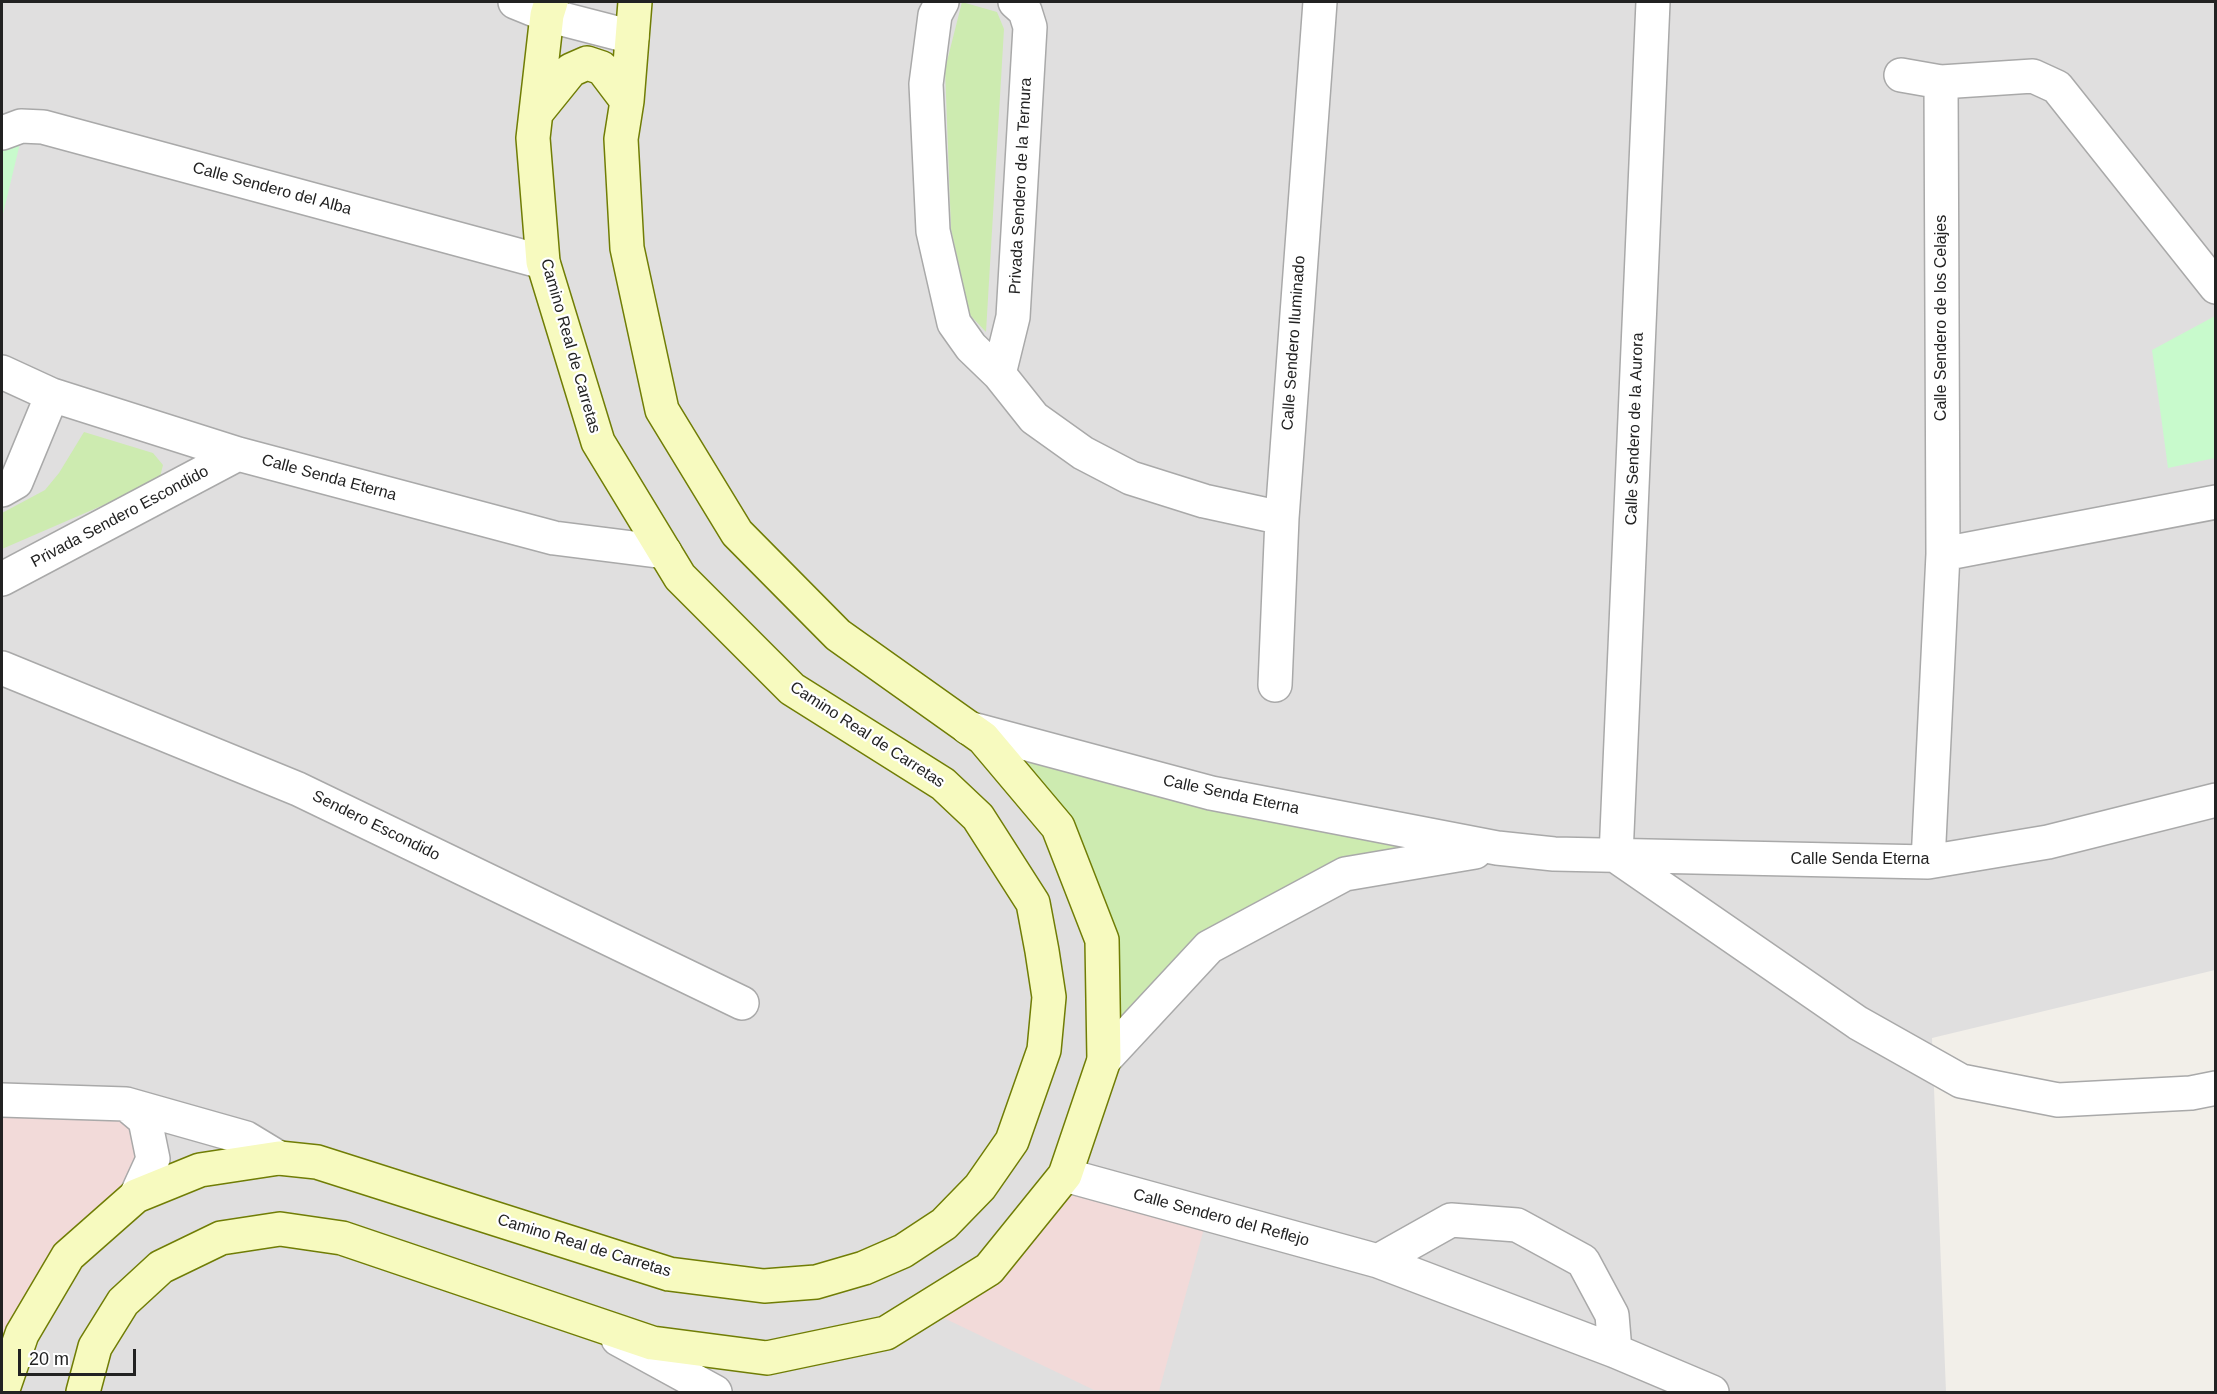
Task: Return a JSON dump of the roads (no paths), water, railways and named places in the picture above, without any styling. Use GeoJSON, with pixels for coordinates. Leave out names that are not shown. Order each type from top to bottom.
{"type":"FeatureCollection","features":[{"type":"Feature","properties":{"kind":"street"},"geometry":{"type":"LineString","coordinates":[[515,2],[549,8],[632,37]]}},
{"type":"Feature","properties":{"kind":"street"},"geometry":{"type":"LineString","coordinates":[[62,1392],[95,1347],[123,1302],[161,1267],[221,1238],[280,1229],[342,1238],[652,1343],[767,1358],[886,1333],[989,1269],[1065,1175],[1104,1060],[1102,940],[1058,827],[983,738],[838,635],[737,533],[662,410],[627,248],[621,139],[627,101],[635,2]]}},
{"type":"Feature","properties":{"kind":"street"},"geometry":{"type":"LineString","coordinates":[[942,2],[934,15],[926,84],[933,231],[954,322],[971,347],[999,374],[1034,418],[1083,453],[1121,473],[1204,501],[1282,518]]}},
{"type":"Feature","properties":{"kind":"street","name":"Privada Sendero de la Ternura"},"geometry":{"type":"LineString","coordinates":[[999,374],[1013,317],[1030,27],[1024,11],[1015,2]]}},
{"type":"Feature","properties":{"kind":"street","name":"Calle Sendero Iluminado"},"geometry":{"type":"LineString","coordinates":[[1275,685],[1282,518],[1320,2]]}},
{"type":"Feature","properties":{"kind":"street","name":"Calle Sendero de la Aurora"},"geometry":{"type":"LineString","coordinates":[[1616,856],[1653,2]]}},
{"type":"Feature","properties":{"kind":"street","name":"Camino Real de Carretas"},"geometry":{"type":"LineString","coordinates":[[2,1392],[22,1334],[68,1256],[136,1196],[200,1170],[279,1158],[317,1162],[669,1274],[764,1286],[816,1282],[864,1268],[903,1251],[944,1224],[980,1187],[1012,1141],[1044,1050],[1049,997],[1033,903],[978,817],[943,784],[792,688],[680,577],[598,442],[543,262],[532,138],[549,8]]}},
{"type":"Feature","properties":{"kind":"street"},"geometry":{"type":"LineString","coordinates":[[537,112],[571,70],[587,63],[602,68],[627,101]]}},
{"type":"Feature","properties":{"kind":"street"},"geometry":{"type":"LineString","coordinates":[[1901,75],[1941,82],[2033,76],[2057,87],[2216,287]]}},
{"type":"Feature","properties":{"kind":"street","name":"Calle Sendero de los Celajes"},"geometry":{"type":"LineString","coordinates":[[1928,862],[1943,554],[1941,82]]}},
{"type":"Feature","properties":{"kind":"street","name":"Calle Sendero del Alba"},"geometry":{"type":"LineString","coordinates":[[2,133],[21,126],[43,127],[543,262]]}},
{"type":"Feature","properties":{"kind":"street","name":"Calle Senda Eterna"},"geometry":{"type":"LineString","coordinates":[[2,372],[52,395],[238,454],[554,538],[665,552]]}},
{"type":"Feature","properties":{"kind":"street"},"geometry":{"type":"LineString","coordinates":[[2,490],[16,482],[52,395]]}},
{"type":"Feature","properties":{"kind":"street","name":"Privada Sendero Escondido"},"geometry":{"type":"LineString","coordinates":[[2,579],[238,454]]}},
{"type":"Feature","properties":{"kind":"street"},"geometry":{"type":"LineString","coordinates":[[1943,554],[2216,502]]}},
{"type":"Feature","properties":{"kind":"street","name":"Sendero Escondido"},"geometry":{"type":"LineString","coordinates":[[2,668],[298,789],[742,1003]]}},
{"type":"Feature","properties":{"kind":"street","name":"Calle Senda Eterna"},"geometry":{"type":"LineString","coordinates":[[968,728],[1211,793],[1497,848],[1554,854],[1928,862],[2048,842],[2216,800]]}},
{"type":"Feature","properties":{"kind":"street","name":"Calle Senda Eterna"},"geometry":{"type":"LineString","coordinates":[[1104,1060],[1209,947],[1303,896],[1345,874],[1497,848]]}},
{"type":"Feature","properties":{"kind":"street"},"geometry":{"type":"LineString","coordinates":[[1616,856],[1858,1023],[1961,1081],[2058,1100],[2191,1093],[2216,1088]]}},
{"type":"Feature","properties":{"kind":"street"},"geometry":{"type":"LineString","coordinates":[[2,1100],[126,1104],[246,1138],[279,1158]]}},
{"type":"Feature","properties":{"kind":"street"},"geometry":{"type":"LineString","coordinates":[[126,1104],[145,1120],[153,1159],[136,1196]]}},
{"type":"Feature","properties":{"kind":"street","name":"Calle Sendero del Reflejo"},"geometry":{"type":"LineString","coordinates":[[1065,1175],[1378,1261],[1615,1351],[1710,1392]]}},
{"type":"Feature","properties":{"kind":"street"},"geometry":{"type":"LineString","coordinates":[[1378,1261],[1451,1220],[1517,1225],[1582,1261],[1612,1315],[1615,1351]]}},
{"type":"Feature","properties":{"kind":"street"},"geometry":{"type":"LineString","coordinates":[[588,1322],[715,1392]]}},
{"type":"Feature","properties":{"kind":"street"},"geometry":{"type":"LineString","coordinates":[[82,1392],[95,1347]]}}]}
